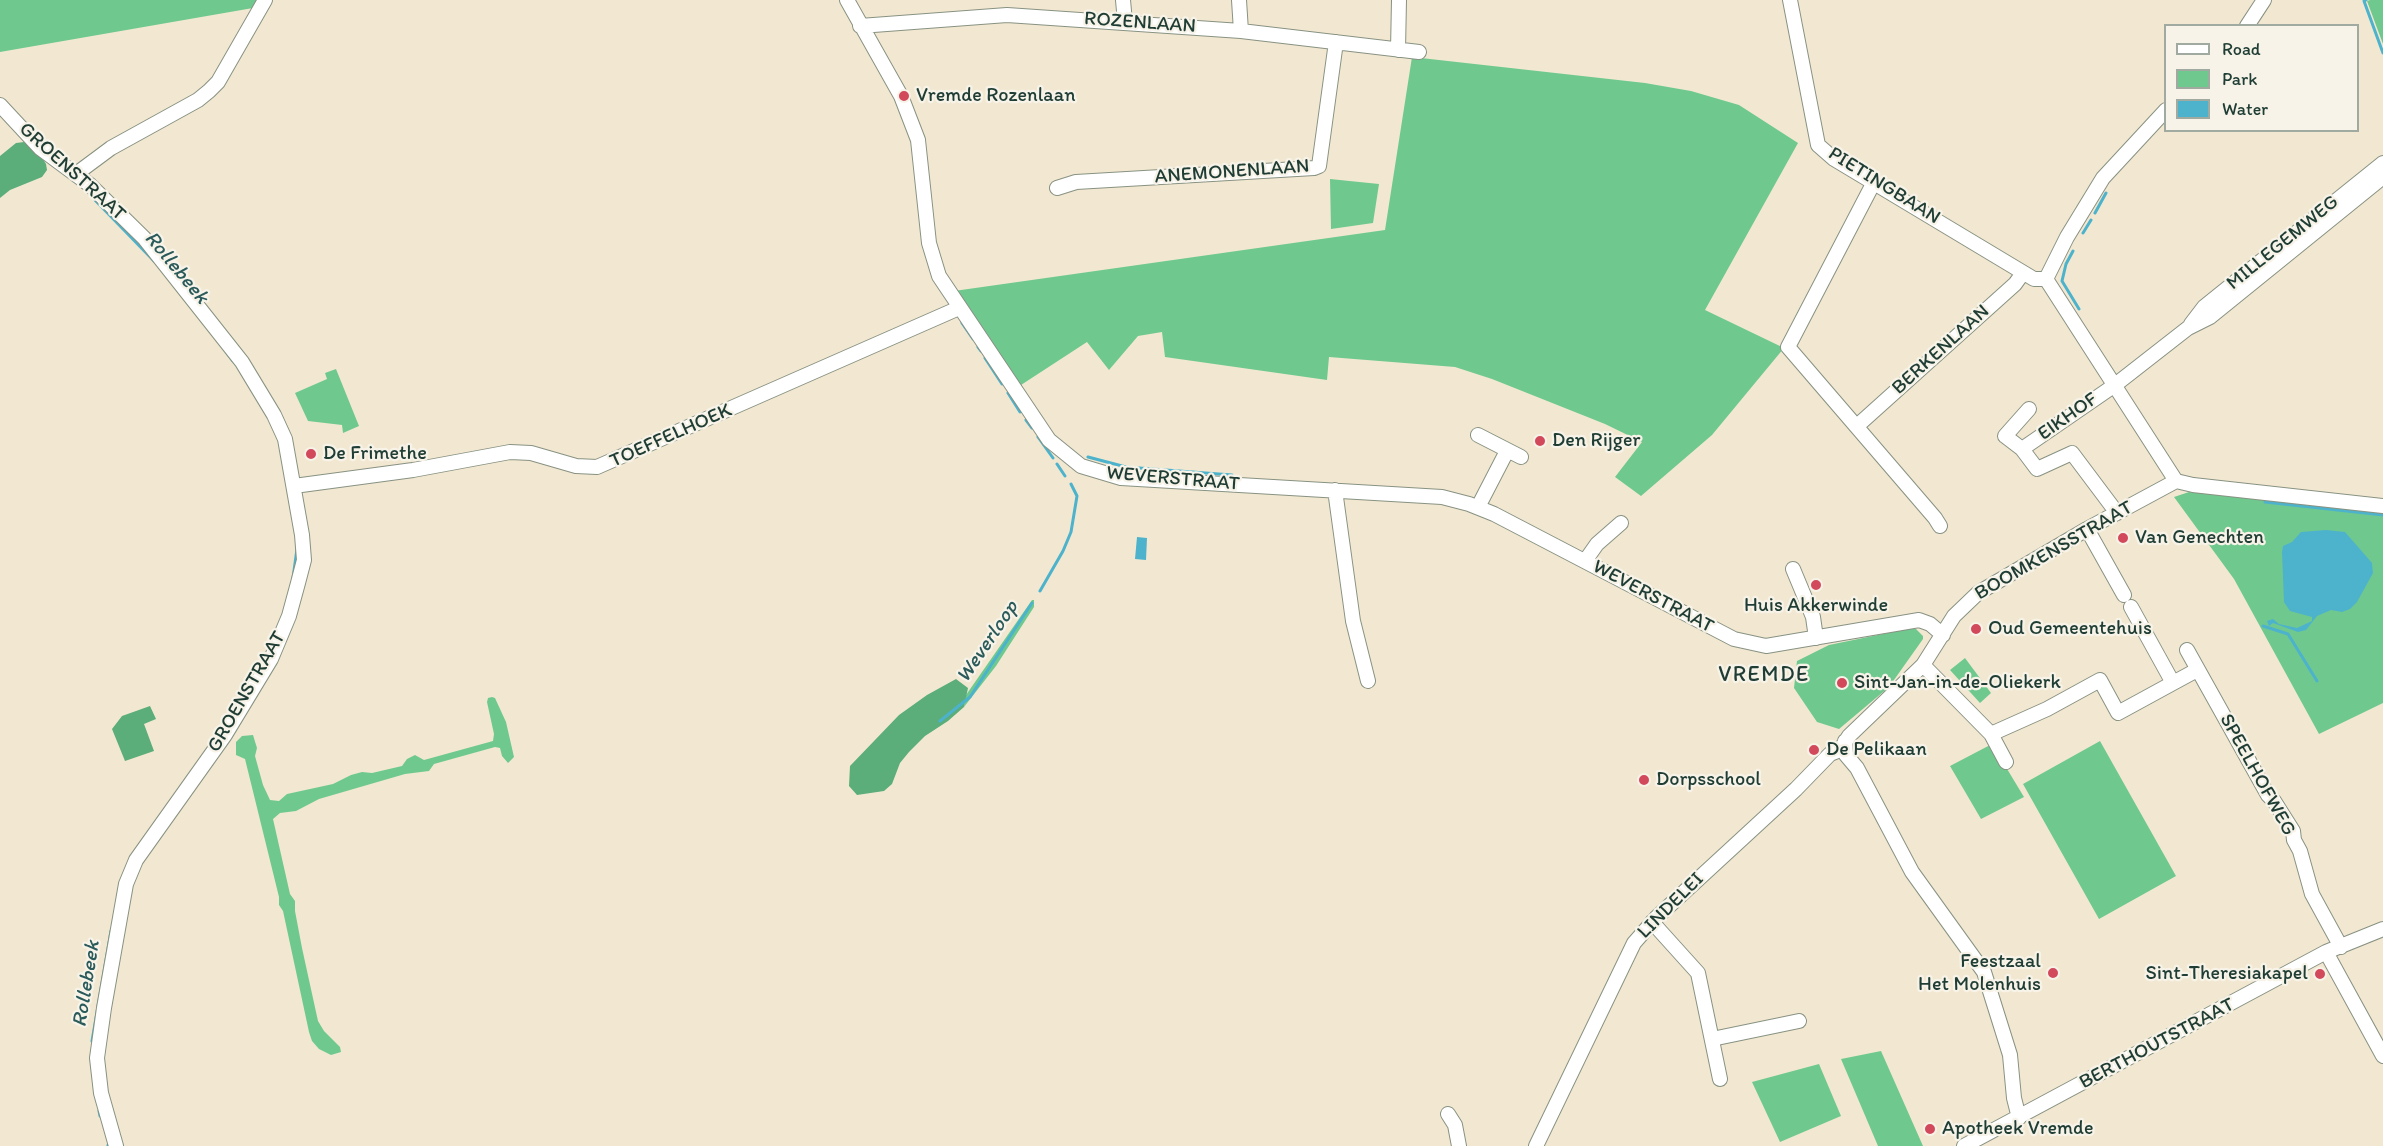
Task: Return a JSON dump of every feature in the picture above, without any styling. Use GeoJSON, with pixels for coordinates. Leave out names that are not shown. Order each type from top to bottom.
{"type":"FeatureCollection","features":[{"type":"Feature","properties":{"kind":"street"},"geometry":{"type":"LineString","coordinates":[[76,174],[111,148],[198,100],[209,91],[218,82],[265,0]]}},
{"type":"Feature","properties":{"kind":"street","name":"WEVERSTRAAT"},"geometry":{"type":"LineString","coordinates":[[847,0],[901,96],[918,140],[932,260],[939,276],[1049,440],[1081,466],[1121,478],[1442,497],[1478,507],[1734,639],[1766,646],[1816,638]]}},
{"type":"Feature","properties":{"kind":"street"},"geometry":{"type":"LineString","coordinates":[[1006,0],[1007,15]]}},
{"type":"Feature","properties":{"kind":"street"},"geometry":{"type":"LineString","coordinates":[[1122,0],[1125,22]]}},
{"type":"Feature","properties":{"kind":"street"},"geometry":{"type":"LineString","coordinates":[[1239,0],[1241,31]]}},
{"type":"Feature","properties":{"kind":"street"},"geometry":{"type":"LineString","coordinates":[[1398,50],[1399,0]]}},
{"type":"Feature","properties":{"kind":"street","name":"PIETINGBAAN"},"geometry":{"type":"LineString","coordinates":[[1790,0],[1818,145],[1834,159],[2023,273],[2034,279],[2046,279]]}},
{"type":"Feature","properties":{"kind":"street"},"geometry":{"type":"LineString","coordinates":[[2248,24],[2264,0]]}},
{"type":"Feature","properties":{"kind":"street","name":"ROZENLAAN"},"geometry":{"type":"LineString","coordinates":[[860,26],[1007,15],[1241,31],[1419,52]]}},
{"type":"Feature","properties":{"kind":"street","name":"ANEMONENLAAN"},"geometry":{"type":"LineString","coordinates":[[1057,188],[1076,182],[1319,166],[1336,42]]}},
{"type":"Feature","properties":{"kind":"street","name":"GROENSTRAAT"},"geometry":{"type":"LineString","coordinates":[[0,105],[40,148],[76,174],[144,238],[242,362],[274,415],[285,439],[304,560],[283,632],[272,658],[202,770],[143,850],[126,884],[104,1008],[98,1058],[98,1079],[116,1146]]}},
{"type":"Feature","properties":{"kind":"street"},"geometry":{"type":"LineString","coordinates":[[2164,112],[2103,178],[2067,237],[2046,279],[2176,481],[2193,485],[2383,506]]}},
{"type":"Feature","properties":{"kind":"street","name":"MILLEGEMWEG"},"geometry":{"type":"LineString","coordinates":[[2115,385],[2188,328],[2210,317],[2383,163]]}},
{"type":"Feature","properties":{"kind":"street","name":"MILLEGEMWEG"},"geometry":{"type":"LineString","coordinates":[[2299,237],[2383,177]]}},
{"type":"Feature","properties":{"kind":"street"},"geometry":{"type":"LineString","coordinates":[[1874,182],[1788,347],[1940,526]]}},
{"type":"Feature","properties":{"kind":"street","name":"BERKENLAAN"},"geometry":{"type":"LineString","coordinates":[[1857,426],[2015,284],[2023,273]]}},
{"type":"Feature","properties":{"kind":"street","name":"TOEFFELHOEK"},"geometry":{"type":"LineString","coordinates":[[294,486],[413,470],[510,452],[531,453],[576,466],[597,467],[959,308]]}},
{"type":"Feature","properties":{"kind":"street","name":"EIKHOF"},"geometry":{"type":"LineString","coordinates":[[2022,449],[2115,385]]}},
{"type":"Feature","properties":{"kind":"street","name":"EIKHOF"},"geometry":{"type":"LineString","coordinates":[[2029,409],[2005,436],[2022,449],[2037,469],[2072,453],[2117,513]]}},
{"type":"Feature","properties":{"kind":"street"},"geometry":{"type":"LineString","coordinates":[[1478,435],[1521,457]]}},
{"type":"Feature","properties":{"kind":"street"},"geometry":{"type":"LineString","coordinates":[[1478,507],[1507,451]]}},
{"type":"Feature","properties":{"kind":"street","name":"BOOMKENSSTRAAT"},"geometry":{"type":"LineString","coordinates":[[1923,665],[1954,616],[1978,593],[2087,529],[2176,481]]}},
{"type":"Feature","properties":{"kind":"street"},"geometry":{"type":"LineString","coordinates":[[1335,490],[1353,621],[1368,681]]}},
{"type":"Feature","properties":{"kind":"street"},"geometry":{"type":"LineString","coordinates":[[1585,561],[1597,544],[1621,523]]}},
{"type":"Feature","properties":{"kind":"street"},"geometry":{"type":"LineString","coordinates":[[2087,529],[2173,683]]}},
{"type":"Feature","properties":{"kind":"street"},"geometry":{"type":"LineString","coordinates":[[1793,569],[1813,617],[1816,638],[1919,620],[1930,624],[1943,635]]}},
{"type":"Feature","properties":{"kind":"street","name":"SPEELHOFWEG"},"geometry":{"type":"LineString","coordinates":[[2187,650],[2268,795],[2293,831],[2312,894],[2342,947]]}},
{"type":"Feature","properties":{"kind":"street"},"geometry":{"type":"LineString","coordinates":[[1923,665],[1991,734],[2006,762]]}},
{"type":"Feature","properties":{"kind":"street","name":"LINDELEI"},"geometry":{"type":"LineString","coordinates":[[1536,1146],[1634,943],[1652,922],[1796,789],[1830,754],[1840,750],[1845,741],[1923,665]]}},
{"type":"Feature","properties":{"kind":"street"},"geometry":{"type":"LineString","coordinates":[[1991,734],[2047,709],[2100,680],[2118,713],[2198,670]]}},
{"type":"Feature","properties":{"kind":"street"},"geometry":{"type":"LineString","coordinates":[[1845,741],[1846,755],[1857,768],[1912,872],[1985,976],[2010,1055],[2013,1098],[2019,1118]]}},
{"type":"Feature","properties":{"kind":"street"},"geometry":{"type":"LineString","coordinates":[[1652,922],[1698,973],[1720,1079]]}},
{"type":"Feature","properties":{"kind":"street"},"geometry":{"type":"LineString","coordinates":[[2342,947],[2383,929]]}},
{"type":"Feature","properties":{"kind":"street","name":"BERTHOUTSTRAAT"},"geometry":{"type":"LineString","coordinates":[[1964,1146],[2326,952],[2342,947]]}},
{"type":"Feature","properties":{"kind":"street"},"geometry":{"type":"LineString","coordinates":[[2326,952],[2383,1056]]}},
{"type":"Feature","properties":{"kind":"street"},"geometry":{"type":"LineString","coordinates":[[1712,1039],[1799,1021]]}},
{"type":"Feature","properties":{"kind":"street"},"geometry":{"type":"LineString","coordinates":[[1448,1114],[1455,1125],[1459,1146]]}},
{"type":"Feature","properties":{"kind":"green space"},"geometry":{"type":"Polygon","coordinates":[[[0,0],[257,0],[253,8],[0,52],[0,0]]]}},
{"type":"Feature","properties":{"kind":"green space"},"geometry":{"type":"Polygon","coordinates":[[[2383,0],[2383,44],[2367,1],[2383,0]]]}},
{"type":"Feature","properties":{"kind":"green space"},"geometry":{"type":"Polygon","coordinates":[[[1412,57],[1645,83],[1691,91],[1739,105],[1798,143],[1705,310],[1784,348],[1712,435],[1641,496],[1615,477],[1642,442],[1605,424],[1492,379],[1455,367],[1329,357],[1327,380],[1165,357],[1162,332],[1138,336],[1109,370],[1087,342],[1021,385],[954,291],[1385,230],[1412,57]]]}},
{"type":"Feature","properties":{"kind":"green space"},"geometry":{"type":"Polygon","coordinates":[[[24,142],[40,154],[47,170],[42,177],[10,190],[0,198],[0,156],[16,143],[24,142]]]}},
{"type":"Feature","properties":{"kind":"green space"},"geometry":{"type":"Polygon","coordinates":[[[1330,179],[1379,184],[1373,223],[1331,229],[1330,179]]]}},
{"type":"Feature","properties":{"kind":"green space"},"geometry":{"type":"Polygon","coordinates":[[[336,369],[359,426],[343,433],[342,425],[308,421],[295,393],[327,379],[325,373],[336,369]]]}},
{"type":"Feature","properties":{"kind":"green space"},"geometry":{"type":"Polygon","coordinates":[[[2189,492],[2383,513],[2383,703],[2319,734],[2234,579],[2174,497],[2189,492]]]}},
{"type":"Feature","properties":{"kind":"green space"},"geometry":{"type":"Polygon","coordinates":[[[1034,600],[1034,607],[996,666],[964,707],[966,695],[1034,600]]]}},
{"type":"Feature","properties":{"kind":"green space"},"geometry":{"type":"Polygon","coordinates":[[[1916,629],[1923,639],[1889,687],[1839,729],[1817,722],[1794,688],[1797,661],[1829,645],[1916,629]]]}},
{"type":"Feature","properties":{"kind":"green space"},"geometry":{"type":"Polygon","coordinates":[[[1965,658],[1991,693],[1980,703],[1950,670],[1965,658]]]}},
{"type":"Feature","properties":{"kind":"green space"},"geometry":{"type":"Polygon","coordinates":[[[956,679],[968,688],[964,707],[925,736],[909,752],[900,763],[892,784],[884,791],[857,795],[849,786],[850,766],[899,715],[927,695],[956,679]]]}},
{"type":"Feature","properties":{"kind":"green space"},"geometry":{"type":"Polygon","coordinates":[[[488,698],[495,698],[506,722],[514,757],[508,763],[502,756],[500,748],[495,747],[434,764],[429,771],[405,774],[319,799],[296,811],[280,813],[273,819],[290,894],[295,901],[302,948],[318,1021],[324,1031],[340,1047],[341,1052],[331,1055],[319,1049],[312,1041],[309,1032],[283,911],[279,905],[279,897],[245,759],[236,755],[236,742],[242,736],[253,735],[257,748],[255,756],[263,785],[270,800],[279,801],[287,794],[333,784],[351,775],[402,766],[407,759],[415,755],[424,760],[493,741],[494,734],[487,702],[488,698]]]}},
{"type":"Feature","properties":{"kind":"green space"},"geometry":{"type":"Polygon","coordinates":[[[150,706],[156,719],[144,724],[154,751],[125,761],[112,729],[122,716],[150,706]]]}},
{"type":"Feature","properties":{"kind":"green space"},"geometry":{"type":"Polygon","coordinates":[[[2100,741],[2176,876],[2099,919],[2023,784],[2100,741]]]}},
{"type":"Feature","properties":{"kind":"green space"},"geometry":{"type":"Polygon","coordinates":[[[1992,744],[2024,797],[1981,819],[1950,766],[1992,744]]]}},
{"type":"Feature","properties":{"kind":"green space"},"geometry":{"type":"Polygon","coordinates":[[[1881,1051],[1923,1146],[1878,1146],[1841,1059],[1881,1051]]]}},
{"type":"Feature","properties":{"kind":"green space"},"geometry":{"type":"Polygon","coordinates":[[[1819,1064],[1841,1116],[1780,1142],[1752,1082],[1819,1064]]]}},
{"type":"Feature","properties":{"kind":"water"},"geometry":{"type":"Polygon","coordinates":[[[2326,530],[2345,532],[2372,563],[2373,573],[2357,602],[2350,609],[2342,612],[2331,610],[2317,616],[2306,630],[2298,632],[2273,623],[2269,626],[2267,621],[2273,619],[2279,624],[2297,628],[2312,621],[2312,617],[2290,611],[2284,602],[2282,552],[2283,546],[2292,542],[2301,532],[2326,530]]]}},
{"type":"Feature","properties":{"kind":"water"},"geometry":{"type":"Polygon","coordinates":[[[1137,537],[1147,538],[1146,560],[1135,559],[1137,537]]]}},
{"type":"Feature","properties":{"kind":"waterway"},"geometry":{"type":"LineString","coordinates":[[2366,0],[2364,1],[2383,53]]}},
{"type":"Feature","properties":{"kind":"waterway"},"geometry":{"type":"LineString","coordinates":[[2095,213],[2106,193]]}},
{"type":"Feature","properties":{"kind":"waterway","name":"Rollebeek"},"geometry":{"type":"LineString","coordinates":[[92,197],[154,261]]}},
{"type":"Feature","properties":{"kind":"waterway"},"geometry":{"type":"LineString","coordinates":[[2083,233],[2091,220]]}},
{"type":"Feature","properties":{"kind":"waterway"},"geometry":{"type":"LineString","coordinates":[[2073,251],[2066,264],[2062,281],[2079,309]]}},
{"type":"Feature","properties":{"kind":"waterway","name":"Weverloop"},"geometry":{"type":"LineString","coordinates":[[962,323],[973,339]]}},
{"type":"Feature","properties":{"kind":"waterway","name":"Weverloop"},"geometry":{"type":"LineString","coordinates":[[978,347],[981,351]]}},
{"type":"Feature","properties":{"kind":"waterway","name":"Rollebeek"},"geometry":{"type":"LineString","coordinates":[[227,353],[233,361]]}},
{"type":"Feature","properties":{"kind":"waterway","name":"Weverloop"},"geometry":{"type":"LineString","coordinates":[[985,358],[1002,384]]}},
{"type":"Feature","properties":{"kind":"waterway","name":"Weverloop"},"geometry":{"type":"LineString","coordinates":[[1008,393],[1020,412]]}},
{"type":"Feature","properties":{"kind":"waterway","name":"Weverloop"},"geometry":{"type":"LineString","coordinates":[[1026,420],[1032,428]]}},
{"type":"Feature","properties":{"kind":"waterway","name":"Weverloop"},"geometry":{"type":"LineString","coordinates":[[1038,437],[1053,458]]}},
{"type":"Feature","properties":{"kind":"waterway"},"geometry":{"type":"LineString","coordinates":[[1088,457],[1126,467],[1232,475]]}},
{"type":"Feature","properties":{"kind":"waterway","name":"Weverloop"},"geometry":{"type":"LineString","coordinates":[[1057,464],[1065,476]]}},
{"type":"Feature","properties":{"kind":"waterway","name":"Weverloop"},"geometry":{"type":"LineString","coordinates":[[1040,591],[1071,532],[1077,496],[1071,484]]}},
{"type":"Feature","properties":{"kind":"waterway"},"geometry":{"type":"LineString","coordinates":[[2265,502],[2383,515]]}},
{"type":"Feature","properties":{"kind":"waterway","name":"Rollebeek"},"geometry":{"type":"LineString","coordinates":[[293,578],[297,549]]}},
{"type":"Feature","properties":{"kind":"waterway","name":"Weverloop"},"geometry":{"type":"LineString","coordinates":[[940,721],[970,697],[1032,603]]}},
{"type":"Feature","properties":{"kind":"waterway"},"geometry":{"type":"LineString","coordinates":[[2263,626],[2288,634],[2317,681]]}},
{"type":"Feature","properties":{"kind":"waterway","name":"Rollebeek"},"geometry":{"type":"LineString","coordinates":[[92,1041],[111,931]]}},
{"type":"Feature","properties":{"kind":"waterway","name":"Rollebeek"},"geometry":{"type":"LineString","coordinates":[[99,1111],[100,1116]]}},
{"type":"Feature","properties":{"kind":"place","name":"Vremde Rozenlaan"},"geometry":{"type":"Point","coordinates":[904,96]}},
{"type":"Feature","properties":{"kind":"place","name":"Den Rijger"},"geometry":{"type":"Point","coordinates":[1540,441]}},
{"type":"Feature","properties":{"kind":"place","name":"De Frimethe"},"geometry":{"type":"Point","coordinates":[311,454]}},
{"type":"Feature","properties":{"kind":"place","name":"Van Genechten"},"geometry":{"type":"Point","coordinates":[2123,538]}},
{"type":"Feature","properties":{"kind":"place","name":"Huis Akkerwinde"},"geometry":{"type":"Point","coordinates":[1816,585]}},
{"type":"Feature","properties":{"kind":"place","name":"Oud Gemeentehuis"},"geometry":{"type":"Point","coordinates":[1976,629]}},
{"type":"Feature","properties":{"kind":"place","name":"Sint-Jan-in-de-Oliekerk"},"geometry":{"type":"Point","coordinates":[1842,683]}},
{"type":"Feature","properties":{"kind":"place","name":"De Pelikaan"},"geometry":{"type":"Point","coordinates":[1814,750]}},
{"type":"Feature","properties":{"kind":"place","name":"Dorpsschool"},"geometry":{"type":"Point","coordinates":[1644,780]}},
{"type":"Feature","properties":{"kind":"place","name":"Feestzaal Het Molenhuis"},"geometry":{"type":"Point","coordinates":[2053,973]}},
{"type":"Feature","properties":{"kind":"place","name":"Sint-Theresiakapel"},"geometry":{"type":"Point","coordinates":[2320,974]}},
{"type":"Feature","properties":{"kind":"place","name":"Apotheek Vremde"},"geometry":{"type":"Point","coordinates":[1930,1129]}},
{"type":"Feature","properties":{"kind":"district","name":"VREMDE"},"geometry":{"type":"Point","coordinates":[1764,675]}}]}
